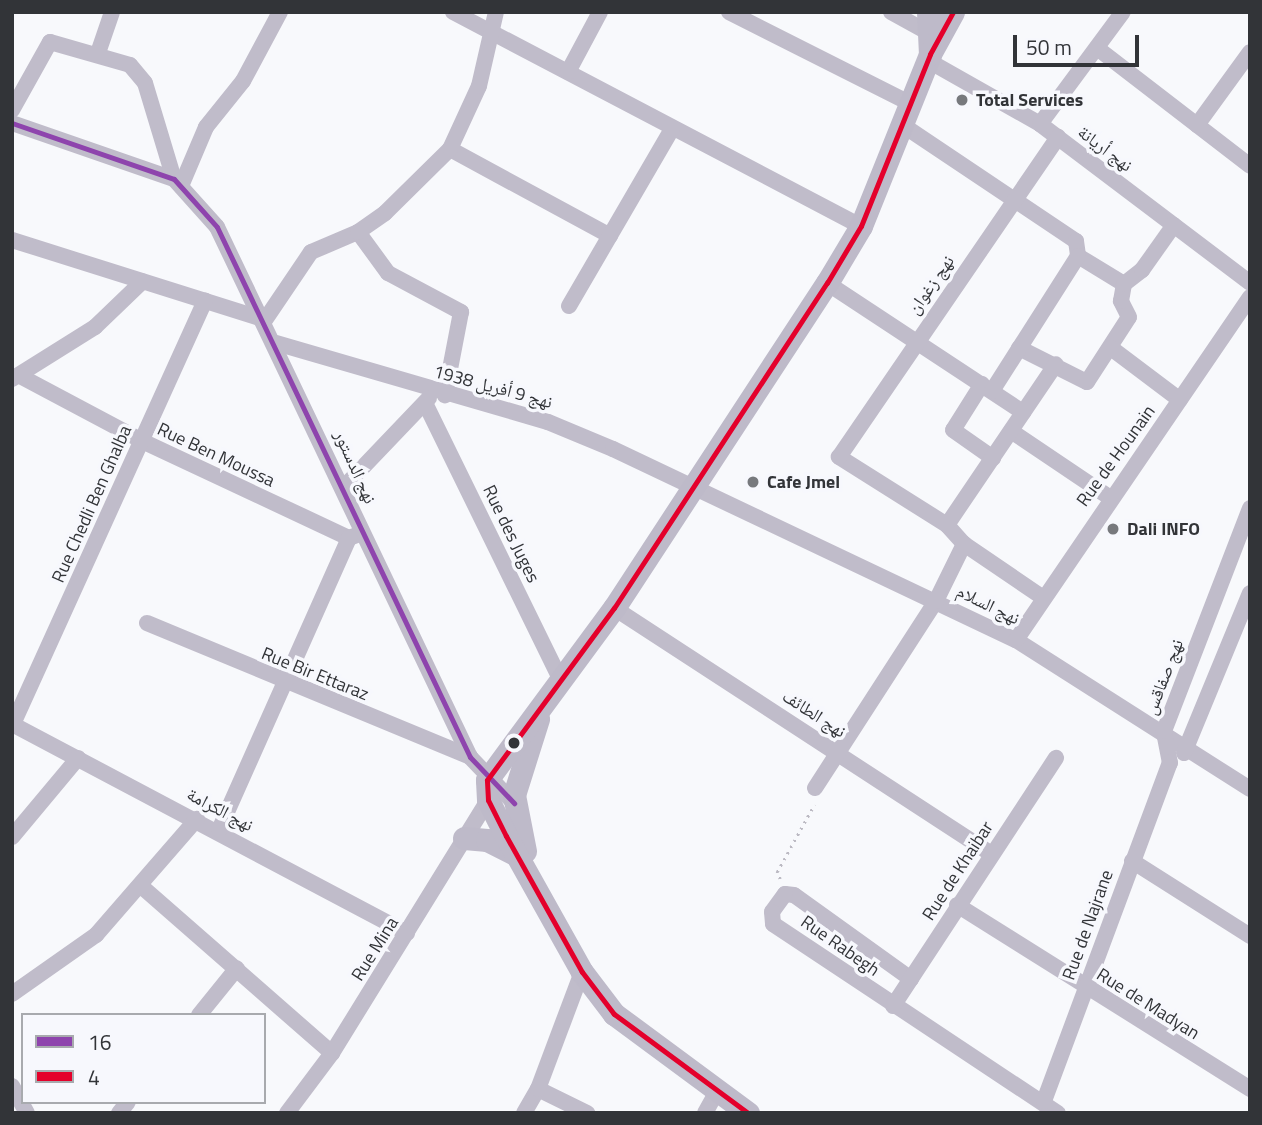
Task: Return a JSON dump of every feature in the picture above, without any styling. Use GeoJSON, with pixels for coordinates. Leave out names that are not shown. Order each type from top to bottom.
{"type":"FeatureCollection","features":[{"type":"Feature","properties":{"kind":"main road"},"geometry":{"type":"LineString","coordinates":[[748,1113],[710,1103],[614,1014],[582,972],[535,884],[516,855],[487,790],[560,679],[614,608],[827,283],[861,226],[904,126],[929,40],[953,12]]}},
{"type":"Feature","properties":{"kind":"main road"},"geometry":{"type":"LineString","coordinates":[[535,884],[514,803],[521,766],[545,703]]}},
{"type":"Feature","properties":{"kind":"main road"},"geometry":{"type":"LineString","coordinates":[[464,838],[487,840],[516,855]]}},
{"type":"Feature","properties":{"kind":"street"},"geometry":{"type":"LineString","coordinates":[[98,53],[112,12]]}},
{"type":"Feature","properties":{"kind":"street"},"geometry":{"type":"LineString","coordinates":[[177,182],[206,127],[243,81],[280,12]]}},
{"type":"Feature","properties":{"kind":"street"},"geometry":{"type":"LineString","coordinates":[[453,12],[673,130],[861,226]]}},
{"type":"Feature","properties":{"kind":"street"},"geometry":{"type":"LineString","coordinates":[[12,240],[265,320],[312,252],[358,232],[450,149],[479,86],[496,12]]}},
{"type":"Feature","properties":{"kind":"street"},"geometry":{"type":"LineString","coordinates":[[568,72],[600,12]]}},
{"type":"Feature","properties":{"kind":"street"},"geometry":{"type":"LineString","coordinates":[[729,12],[911,104]]}},
{"type":"Feature","properties":{"kind":"street","name":"نهج أريانة"},"geometry":{"type":"LineString","coordinates":[[891,12],[1250,283]]}},
{"type":"Feature","properties":{"kind":"street"},"geometry":{"type":"LineString","coordinates":[[1040,124],[1123,12]]}},
{"type":"Feature","properties":{"kind":"street"},"geometry":{"type":"LineString","coordinates":[[12,110],[50,42],[98,53],[130,65],[145,83],[177,182]]}},
{"type":"Feature","properties":{"kind":"street"},"geometry":{"type":"LineString","coordinates":[[1097,48],[1250,166]]}},
{"type":"Feature","properties":{"kind":"street"},"geometry":{"type":"LineString","coordinates":[[1197,125],[1250,52]]}},
{"type":"Feature","properties":{"kind":"street"},"geometry":{"type":"LineString","coordinates":[[12,123],[177,182]]}},
{"type":"Feature","properties":{"kind":"street"},"geometry":{"type":"LineString","coordinates":[[904,126],[1076,241],[1078,256],[1019,348],[953,429],[993,458]]}},
{"type":"Feature","properties":{"kind":"street"},"geometry":{"type":"LineString","coordinates":[[569,306],[673,130]]}},
{"type":"Feature","properties":{"kind":"street","name":"نهج زغوان"},"geometry":{"type":"LineString","coordinates":[[947,525],[839,457],[916,340],[1058,137]]}},
{"type":"Feature","properties":{"kind":"street"},"geometry":{"type":"LineString","coordinates":[[450,149],[610,236]]}},
{"type":"Feature","properties":{"kind":"street","name":"نهج الدستور"},"geometry":{"type":"LineString","coordinates":[[177,182],[226,241],[344,486],[355,536],[487,790],[514,803]]}},
{"type":"Feature","properties":{"kind":"street"},"geometry":{"type":"LineString","coordinates":[[1019,348],[1056,363],[1087,382],[1129,317],[1121,301],[1125,285],[1142,270],[1174,225]]}},
{"type":"Feature","properties":{"kind":"street"},"geometry":{"type":"LineString","coordinates":[[344,486],[434,397],[461,312],[388,273],[358,232]]}},
{"type":"Feature","properties":{"kind":"street"},"geometry":{"type":"LineString","coordinates":[[1078,256],[1125,285]]}},
{"type":"Feature","properties":{"kind":"street"},"geometry":{"type":"LineString","coordinates":[[16,378],[95,327],[143,281]]}},
{"type":"Feature","properties":{"kind":"street"},"geometry":{"type":"LineString","coordinates":[[827,283],[1023,412]]}},
{"type":"Feature","properties":{"kind":"street","name":"Rue de Hounain"},"geometry":{"type":"LineString","coordinates":[[1016,640],[1109,497],[1180,400],[1250,297]]}},
{"type":"Feature","properties":{"kind":"street","name":"Rue Chedli Ben Ghalba"},"geometry":{"type":"LineString","coordinates":[[13,724],[205,300]]}},
{"type":"Feature","properties":{"kind":"street","name":"نهج 9 أفريل 1938"},"geometry":{"type":"LineString","coordinates":[[276,343],[434,397],[576,432],[692,489]]}},
{"type":"Feature","properties":{"kind":"street"},"geometry":{"type":"LineString","coordinates":[[1111,348],[1180,400]]}},
{"type":"Feature","properties":{"kind":"street"},"geometry":{"type":"LineString","coordinates":[[1042,597],[964,544],[947,525],[1056,363]]}},
{"type":"Feature","properties":{"kind":"street","name":"Rue Ben Moussa"},"geometry":{"type":"LineString","coordinates":[[16,378],[142,441],[355,536]]}},
{"type":"Feature","properties":{"kind":"street","name":"Rue des Juges"},"geometry":{"type":"LineString","coordinates":[[434,397],[560,679]]}},
{"type":"Feature","properties":{"kind":"street"},"geometry":{"type":"LineString","coordinates":[[1011,431],[1109,497]]}},
{"type":"Feature","properties":{"kind":"street","name":"نهج السلام"},"geometry":{"type":"LineString","coordinates":[[692,489],[1016,640],[1164,731],[1250,789]]}},
{"type":"Feature","properties":{"kind":"street","name":"نهج صفاقس"},"geometry":{"type":"LineString","coordinates":[[1170,762],[1164,731],[1250,508]]}},
{"type":"Feature","properties":{"kind":"street"},"geometry":{"type":"LineString","coordinates":[[219,831],[355,536]]}},
{"type":"Feature","properties":{"kind":"street"},"geometry":{"type":"LineString","coordinates":[[815,788],[936,601],[964,544]]}},
{"type":"Feature","properties":{"kind":"street"},"geometry":{"type":"LineString","coordinates":[[1170,762],[1189,748],[1250,593]]}},
{"type":"Feature","properties":{"kind":"street","name":"نهج الطائف"},"geometry":{"type":"LineString","coordinates":[[614,608],[992,853]]}},
{"type":"Feature","properties":{"kind":"street","name":"Rue Bir Ettaraz"},"geometry":{"type":"LineString","coordinates":[[147,623],[287,684],[470,757]]}},
{"type":"Feature","properties":{"kind":"street","name":"نهج الكرامة"},"geometry":{"type":"LineString","coordinates":[[13,724],[197,819],[407,933]]}},
{"type":"Feature","properties":{"kind":"street"},"geometry":{"type":"LineString","coordinates":[[12,837],[78,758]]}},
{"type":"Feature","properties":{"kind":"street","name":"Rue de Khaibar"},"geometry":{"type":"LineString","coordinates":[[893,1006],[1056,758]]}},
{"type":"Feature","properties":{"kind":"street","name":"Rue de Najrane"},"geometry":{"type":"LineString","coordinates":[[1044,1101],[1170,762]]}},
{"type":"Feature","properties":{"kind":"street","name":"Rue Mina"},"geometry":{"type":"LineString","coordinates":[[287,1113],[332,1053],[407,933],[464,838],[487,790]]}},
{"type":"Feature","properties":{"kind":"street"},"geometry":{"type":"LineString","coordinates":[[12,994],[96,934],[141,886],[197,819]]}},
{"type":"Feature","properties":{"kind":"street"},"geometry":{"type":"LineString","coordinates":[[1132,861],[1250,936]]}},
{"type":"Feature","properties":{"kind":"street"},"geometry":{"type":"LineString","coordinates":[[141,886],[332,1053]]}},
{"type":"Feature","properties":{"kind":"street","name":"Rue Rabegh"},"geometry":{"type":"LineString","coordinates":[[911,979],[794,895],[785,894],[772,912],[773,924],[893,1006],[1044,1101],[1058,1113]]}},
{"type":"Feature","properties":{"kind":"street","name":"Rue de Madyan"},"geometry":{"type":"LineString","coordinates":[[957,905],[1250,1090]]}},
{"type":"Feature","properties":{"kind":"street"},"geometry":{"type":"LineString","coordinates":[[201,1013],[237,968]]}},
{"type":"Feature","properties":{"kind":"street"},"geometry":{"type":"LineString","coordinates":[[524,1113],[538,1089],[582,972]]}},
{"type":"Feature","properties":{"kind":"street"},"geometry":{"type":"LineString","coordinates":[[12,1086],[21,1102]]}},
{"type":"Feature","properties":{"kind":"street"},"geometry":{"type":"LineString","coordinates":[[538,1089],[587,1113]]}},
{"type":"Feature","properties":{"kind":"path"},"geometry":{"type":"LineString","coordinates":[[785,894],[778,872],[816,802],[815,788]]}},
{"type":"Feature","properties":{"kind":"transit line","name":"4"},"geometry":{"type":"LineString","coordinates":[[748,1113],[614,1014],[582,972],[506,836],[488,800],[487,780],[614,608],[827,283],[861,226],[930,54],[953,12]]}},
{"type":"Feature","properties":{"kind":"transit line","name":"16"},"geometry":{"type":"LineString","coordinates":[[12,123],[174,179],[217,227],[470,757],[514,803]]}},
{"type":"Feature","properties":{"kind":"place","name":"Total Services"},"geometry":{"type":"Point","coordinates":[962,100]}},
{"type":"Feature","properties":{"kind":"place","name":"Cafe Jmel"},"geometry":{"type":"Point","coordinates":[753,482]}},
{"type":"Feature","properties":{"kind":"place","name":"Dali INFO"},"geometry":{"type":"Point","coordinates":[1113,529]}}]}
